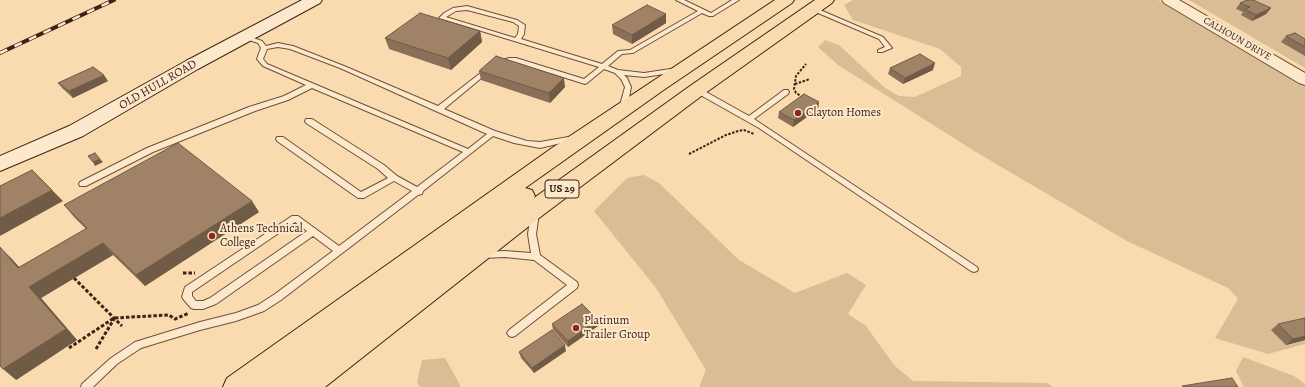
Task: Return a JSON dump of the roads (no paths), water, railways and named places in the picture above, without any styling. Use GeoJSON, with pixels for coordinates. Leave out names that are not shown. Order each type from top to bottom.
{"type":"FeatureCollection","features":[{"type":"Feature","properties":{"kind":"highway","name":"US 29"},"geometry":{"type":"LineString","coordinates":[[237,387],[593,130],[786,0]]}},
{"type":"Feature","properties":{"kind":"highway","name":"US 29"},"geometry":{"type":"LineString","coordinates":[[304,387],[535,209],[755,50],[816,3]]}},
{"type":"Feature","properties":{"kind":"highway"},"geometry":{"type":"LineString","coordinates":[[273,387],[491,223],[586,146],[593,130]]}},
{"type":"Feature","properties":{"kind":"main road","name":"OLD HULL ROAD"},"geometry":{"type":"LineString","coordinates":[[0,164],[76,131],[314,0]]}},
{"type":"Feature","properties":{"kind":"street","name":"CALHOUN DRIVE"},"geometry":{"type":"LineString","coordinates":[[1168,0],[1305,80]]}},
{"type":"Feature","properties":{"kind":"lane"},"geometry":{"type":"LineString","coordinates":[[679,0],[711,15],[736,0]]}},
{"type":"Feature","properties":{"kind":"lane"},"geometry":{"type":"LineString","coordinates":[[816,3],[881,38],[889,48],[880,51]]}},
{"type":"Feature","properties":{"kind":"lane"},"geometry":{"type":"LineString","coordinates":[[517,40],[521,34],[522,25],[515,21],[467,8],[455,9],[442,18],[603,66],[617,72],[644,75],[683,68]]}},
{"type":"Feature","properties":{"kind":"lane"},"geometry":{"type":"LineString","coordinates":[[439,109],[488,70],[503,61],[516,60],[585,82],[620,52],[631,52],[702,11]]}},
{"type":"Feature","properties":{"kind":"lane"},"geometry":{"type":"LineString","coordinates":[[245,37],[260,42],[264,48]]}},
{"type":"Feature","properties":{"kind":"lane"},"geometry":{"type":"LineString","coordinates":[[264,48],[278,45],[291,47],[342,67],[409,98],[514,141],[540,144],[593,130]]}},
{"type":"Feature","properties":{"kind":"lane"},"geometry":{"type":"LineString","coordinates":[[264,48],[261,54],[261,62],[469,152]]}},
{"type":"Feature","properties":{"kind":"lane"},"geometry":{"type":"LineString","coordinates":[[617,72],[624,78],[628,87],[623,109]]}},
{"type":"Feature","properties":{"kind":"lane"},"geometry":{"type":"LineString","coordinates":[[83,184],[150,150],[252,109],[286,98],[312,84]]}},
{"type":"Feature","properties":{"kind":"lane"},"geometry":{"type":"LineString","coordinates":[[698,90],[749,118],[974,269]]}},
{"type":"Feature","properties":{"kind":"lane"},"geometry":{"type":"LineString","coordinates":[[749,118],[786,92]]}},
{"type":"Feature","properties":{"kind":"lane"},"geometry":{"type":"LineString","coordinates":[[309,121],[381,167],[394,178],[419,192]]}},
{"type":"Feature","properties":{"kind":"lane"},"geometry":{"type":"LineString","coordinates":[[86,387],[114,361],[138,345],[200,326],[236,317],[261,308],[419,192],[492,133]]}},
{"type":"Feature","properties":{"kind":"lane"},"geometry":{"type":"LineString","coordinates":[[280,139],[361,196],[394,178]]}},
{"type":"Feature","properties":{"kind":"lane"},"geometry":{"type":"LineString","coordinates":[[535,209],[532,234],[536,257]]}},
{"type":"Feature","properties":{"kind":"lane"},"geometry":{"type":"LineString","coordinates":[[312,232],[213,301],[203,305],[194,305],[186,295],[188,290],[294,218],[339,251]]}},
{"type":"Feature","properties":{"kind":"lane"},"geometry":{"type":"LineString","coordinates":[[476,255],[505,254],[536,257],[574,285],[512,333]]}},
{"type":"Feature","properties":{"kind":"railway"},"geometry":{"type":"LineString","coordinates":[[0,53],[114,0]]}},
{"type":"Feature","properties":{"kind":"place","name":"Clayton Homes"},"geometry":{"type":"Point","coordinates":[798,113]}},
{"type":"Feature","properties":{"kind":"place","name":"Athens Technical College"},"geometry":{"type":"Point","coordinates":[212,236]}},
{"type":"Feature","properties":{"kind":"place","name":"Platinum Trailer Group"},"geometry":{"type":"Point","coordinates":[576,328]}}]}
